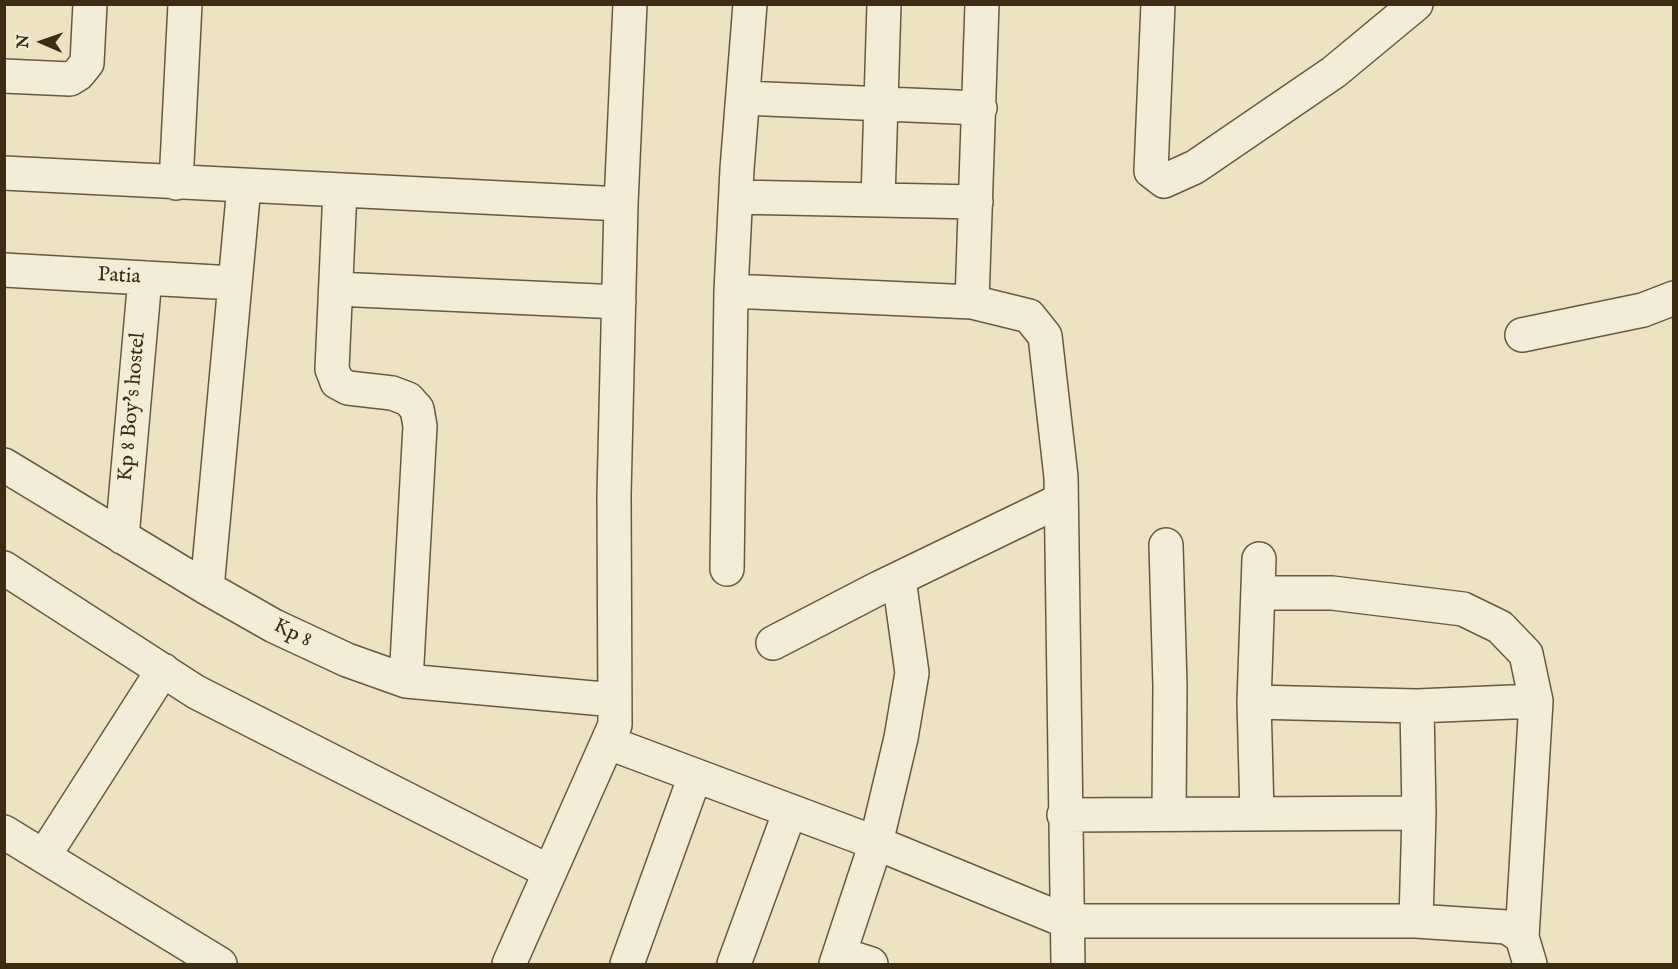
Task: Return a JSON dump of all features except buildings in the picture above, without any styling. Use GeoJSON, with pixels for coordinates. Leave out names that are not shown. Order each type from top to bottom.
{"type":"FeatureCollection","features":[{"type":"Feature","properties":{"kind":"street"},"geometry":{"type":"LineString","coordinates":[[4,76],[70,79],[78,74],[87,63],[90,4]]}},
{"type":"Feature","properties":{"kind":"street"},"geometry":{"type":"LineString","coordinates":[[176,183],[185,4]]}},
{"type":"Feature","properties":{"kind":"street"},"geometry":{"type":"LineString","coordinates":[[509,964],[548,871],[609,743],[615,725],[614,495],[621,204],[630,4]]}},
{"type":"Feature","properties":{"kind":"street"},"geometry":{"type":"LineString","coordinates":[[728,569],[731,291],[750,4]]}},
{"type":"Feature","properties":{"kind":"street"},"geometry":{"type":"LineString","coordinates":[[878,200],[884,4]]}},
{"type":"Feature","properties":{"kind":"street"},"geometry":{"type":"LineString","coordinates":[[972,302],[982,4]]}},
{"type":"Feature","properties":{"kind":"street"},"geometry":{"type":"LineString","coordinates":[[1158,4],[1151,171],[1164,181],[1195,167],[1334,72],[1407,15],[1416,4]]}},
{"type":"Feature","properties":{"kind":"street"},"geometry":{"type":"LineString","coordinates":[[743,98],[980,108]]}},
{"type":"Feature","properties":{"kind":"street"},"geometry":{"type":"LineString","coordinates":[[4,173],[621,204]]}},
{"type":"Feature","properties":{"kind":"street"},"geometry":{"type":"LineString","coordinates":[[207,588],[244,186]]}},
{"type":"Feature","properties":{"kind":"street"},"geometry":{"type":"LineString","coordinates":[[340,190],[332,369],[338,382],[348,388],[392,393],[408,399],[417,409],[420,426],[406,681]]}},
{"type":"Feature","properties":{"kind":"street"},"geometry":{"type":"LineString","coordinates":[[736,197],[976,202]]}},
{"type":"Feature","properties":{"kind":"street","name":"Patia"},"geometry":{"type":"LineString","coordinates":[[4,270],[234,283]]}},
{"type":"Feature","properties":{"kind":"street","name":"Kp 8 Boy's hostel"},"geometry":{"type":"LineString","coordinates":[[122,537],[145,278]]}},
{"type":"Feature","properties":{"kind":"street"},"geometry":{"type":"LineString","coordinates":[[336,288],[619,302]]}},
{"type":"Feature","properties":{"kind":"street"},"geometry":{"type":"LineString","coordinates":[[731,291],[972,302],[1029,316],[1045,336],[1060,477],[1068,964]]}},
{"type":"Feature","properties":{"kind":"street"},"geometry":{"type":"LineString","coordinates":[[1522,335],[1643,310],[1674,298]]}},
{"type":"Feature","properties":{"kind":"street","name":"Kp 8"},"geometry":{"type":"LineString","coordinates":[[4,465],[207,588],[347,660],[406,681],[615,700]]}},
{"type":"Feature","properties":{"kind":"street"},"geometry":{"type":"LineString","coordinates":[[773,643],[1060,500]]}},
{"type":"Feature","properties":{"kind":"street"},"geometry":{"type":"LineString","coordinates":[[1166,545],[1170,686],[1168,813]]}},
{"type":"Feature","properties":{"kind":"street"},"geometry":{"type":"LineString","coordinates":[[1257,813],[1254,702],[1258,559]]}},
{"type":"Feature","properties":{"kind":"street"},"geometry":{"type":"LineString","coordinates":[[4,568],[196,692],[548,871]]}},
{"type":"Feature","properties":{"kind":"street"},"geometry":{"type":"LineString","coordinates":[[871,964],[838,959],[876,843],[901,738],[912,674],[899,579]]}},
{"type":"Feature","properties":{"kind":"street"},"geometry":{"type":"LineString","coordinates":[[1258,593],[1332,593],[1462,609],[1500,627],[1526,654],[1536,702],[1526,951]]}},
{"type":"Feature","properties":{"kind":"street"},"geometry":{"type":"LineString","coordinates":[[44,856],[163,670]]}},
{"type":"Feature","properties":{"kind":"street"},"geometry":{"type":"LineString","coordinates":[[1254,702],[1417,706],[1536,702]]}},
{"type":"Feature","properties":{"kind":"street"},"geometry":{"type":"LineString","coordinates":[[1416,921],[1419,813],[1417,706]]}},
{"type":"Feature","properties":{"kind":"street"},"geometry":{"type":"LineString","coordinates":[[609,743],[876,843],[1066,921],[1416,921],[1507,927],[1526,951]]}},
{"type":"Feature","properties":{"kind":"street"},"geometry":{"type":"LineString","coordinates":[[627,964],[695,776]]}},
{"type":"Feature","properties":{"kind":"street"},"geometry":{"type":"LineString","coordinates":[[734,964],[790,811]]}},
{"type":"Feature","properties":{"kind":"street"},"geometry":{"type":"LineString","coordinates":[[1065,815],[1419,813]]}},
{"type":"Feature","properties":{"kind":"street"},"geometry":{"type":"LineString","coordinates":[[4,832],[214,963]]}}]}
